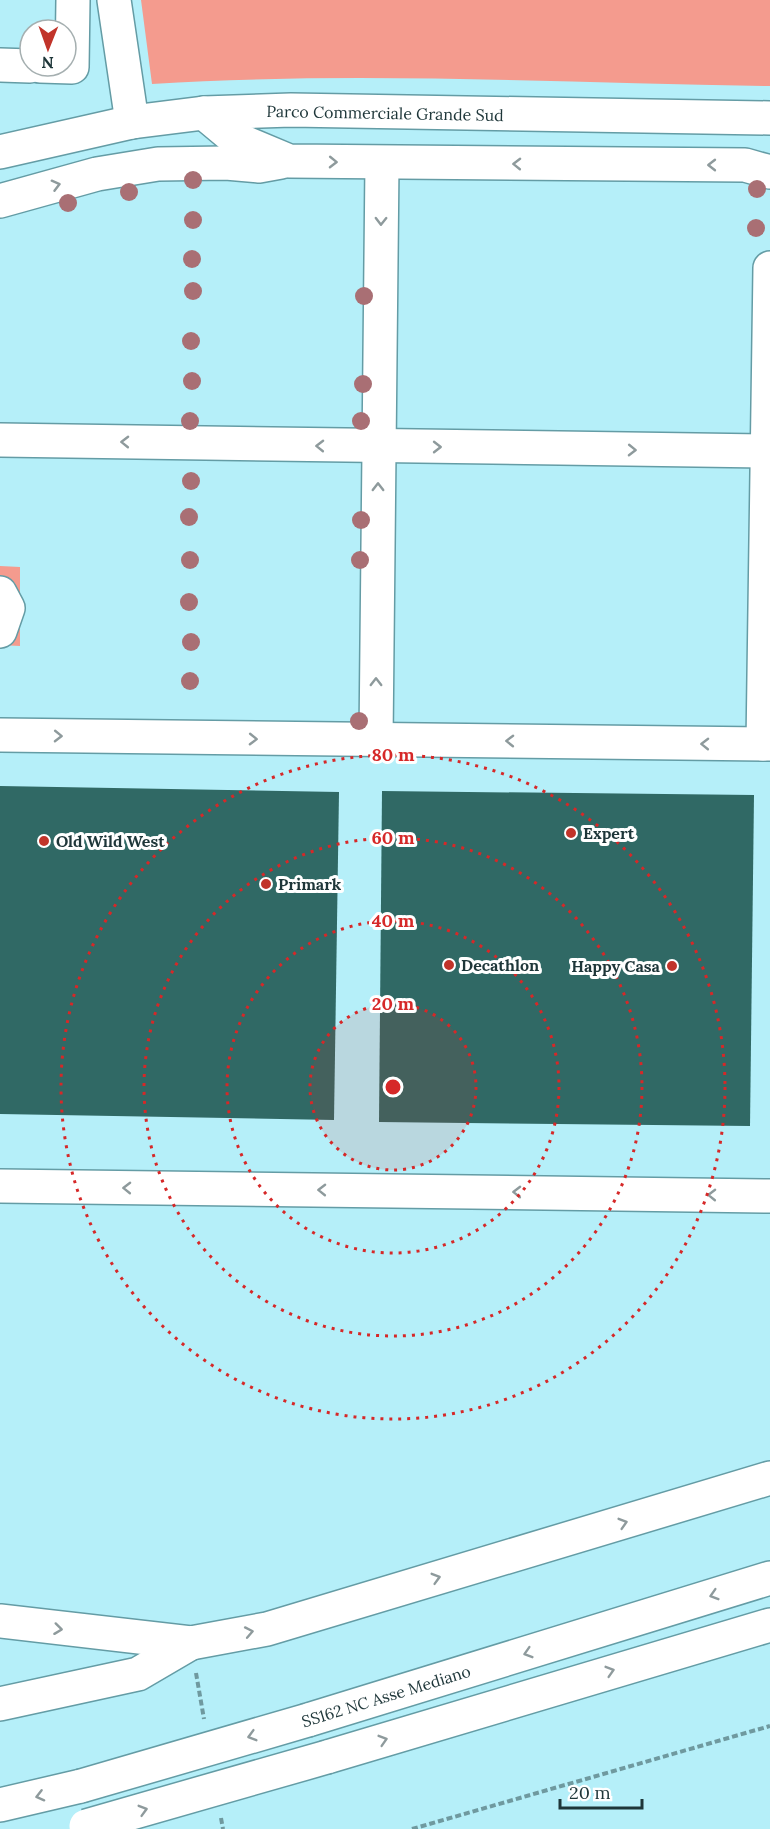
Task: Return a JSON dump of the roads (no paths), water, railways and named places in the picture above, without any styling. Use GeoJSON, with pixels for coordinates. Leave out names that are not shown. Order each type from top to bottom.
{"type":"FeatureCollection","features":[{"type":"Feature","properties":{"kind":"main road"},"geometry":{"type":"LineString","coordinates":[[73,0],[73,18]]}},
{"type":"Feature","properties":{"kind":"main road"},"geometry":{"type":"LineString","coordinates":[[114,0],[132,122]]}},
{"type":"Feature","properties":{"kind":"main road"},"geometry":{"type":"LineString","coordinates":[[0,65],[18,66]]}},
{"type":"Feature","properties":{"kind":"main road","name":"Parco Commerciale Grande Sud"},"geometry":{"type":"LineString","coordinates":[[1,152],[132,122],[204,113],[291,110],[770,118]]}},
{"type":"Feature","properties":{"kind":"main road"},"geometry":{"type":"LineString","coordinates":[[204,113],[234,138],[289,161]]}},
{"type":"Feature","properties":{"kind":"main road"},"geometry":{"type":"LineString","coordinates":[[0,201],[97,174],[158,164],[226,163],[260,166],[289,161],[745,165],[770,172]]}},
{"type":"Feature","properties":{"kind":"main road"},"geometry":{"type":"LineString","coordinates":[[376,740],[382,163]]}},
{"type":"Feature","properties":{"kind":"main road"},"geometry":{"type":"LineString","coordinates":[[0,735],[767,744],[770,268]]}},
{"type":"Feature","properties":{"kind":"main road"},"geometry":{"type":"LineString","coordinates":[[0,440],[769,451]]}},
{"type":"Feature","properties":{"kind":"main road"},"geometry":{"type":"LineString","coordinates":[[0,593],[8,608],[0,631]]}},
{"type":"Feature","properties":{"kind":"main road"},"geometry":{"type":"LineString","coordinates":[[0,1186],[770,1196]]}},
{"type":"Feature","properties":{"kind":"main road"},"geometry":{"type":"LineString","coordinates":[[0,1621],[191,1643],[267,1629],[770,1478]]}},
{"type":"Feature","properties":{"kind":"main road","name":"SS162 NC Asse Mediano"},"geometry":{"type":"LineString","coordinates":[[0,1805],[81,1786],[308,1720],[770,1578]]}},
{"type":"Feature","properties":{"kind":"main road"},"geometry":{"type":"LineString","coordinates":[[80,1828],[770,1625]]}},
{"type":"Feature","properties":{"kind":"main road"},"geometry":{"type":"LineString","coordinates":[[0,1704],[138,1674],[191,1643]]}},
{"type":"Feature","properties":{"kind":"place","name":"Expert"},"geometry":{"type":"Point","coordinates":[571,833]}},
{"type":"Feature","properties":{"kind":"place","name":"Old Wild West"},"geometry":{"type":"Point","coordinates":[44,841]}},
{"type":"Feature","properties":{"kind":"place","name":"Primark"},"geometry":{"type":"Point","coordinates":[266,884]}},
{"type":"Feature","properties":{"kind":"place","name":"Decathlon"},"geometry":{"type":"Point","coordinates":[449,965]}},
{"type":"Feature","properties":{"kind":"place","name":"Happy Casa"},"geometry":{"type":"Point","coordinates":[672,966]}}]}
